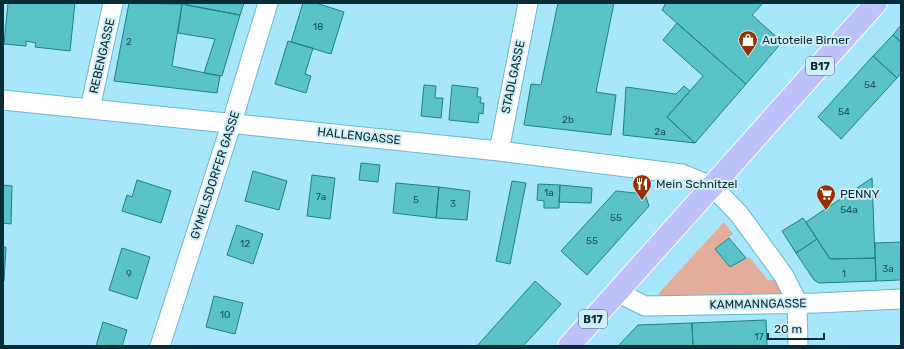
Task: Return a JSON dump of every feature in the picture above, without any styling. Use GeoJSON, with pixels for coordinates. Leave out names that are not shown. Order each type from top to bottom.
{"type":"FeatureCollection","features":[{"type":"Feature","properties":{"kind":"main road","name":"B17"},"geometry":{"type":"LineString","coordinates":[[569,346],[876,3]]}},
{"type":"Feature","properties":{"kind":"street","name":"REBENGASSE"},"geometry":{"type":"LineString","coordinates":[[90,109],[113,3]]}},
{"type":"Feature","properties":{"kind":"street","name":"GYMELSDORFER GASSE"},"geometry":{"type":"LineString","coordinates":[[160,346],[232,122],[268,3]]}},
{"type":"Feature","properties":{"kind":"street","name":"STADLGASSE"},"geometry":{"type":"LineString","coordinates":[[499,151],[528,3]]}},
{"type":"Feature","properties":{"kind":"street","name":"HALLENGASSE"},"geometry":{"type":"LineString","coordinates":[[3,100],[232,122],[499,151],[682,174],[712,186]]}},
{"type":"Feature","properties":{"kind":"street"},"geometry":{"type":"LineString","coordinates":[[712,186],[739,214],[784,276],[797,302],[798,346]]}},
{"type":"Feature","properties":{"kind":"street","name":"KAMMANNGASSE"},"geometry":{"type":"LineString","coordinates":[[617,292],[645,306],[797,302],[817,303],[901,299]]}},
{"type":"Feature","properties":{"kind":"shaded area"},"geometry":{"type":"Polygon","coordinates":[[[724,222],[733,234],[715,249],[730,267],[749,257],[768,280],[775,280],[782,291],[776,298],[749,299],[745,294],[660,297],[659,293],[724,222]]]}},
{"type":"Feature","properties":{"kind":"building"},"geometry":{"type":"Polygon","coordinates":[[[8,3],[75,3],[70,51],[35,47],[36,43],[26,41],[26,46],[4,44],[8,3]]]}},
{"type":"Feature","properties":{"kind":"building"},"geometry":{"type":"Polygon","coordinates":[[[129,3],[182,4],[172,66],[220,76],[217,93],[114,81],[129,3]]]}},
{"type":"Feature","properties":{"kind":"building"},"geometry":{"type":"Polygon","coordinates":[[[186,3],[244,3],[240,15],[186,5],[186,3]]]}},
{"type":"Feature","properties":{"kind":"building"},"geometry":{"type":"Polygon","coordinates":[[[303,3],[316,3],[344,12],[331,54],[291,42],[303,3]]]}},
{"type":"Feature","properties":{"kind":"building"},"geometry":{"type":"Polygon","coordinates":[[[558,3],[614,3],[596,92],[616,95],[611,135],[524,125],[531,84],[541,85],[558,3]]]}},
{"type":"Feature","properties":{"kind":"building"},"geometry":{"type":"Polygon","coordinates":[[[666,3],[763,3],[752,15],[782,42],[746,84],[662,10],[666,3]]]}},
{"type":"Feature","properties":{"kind":"building"},"geometry":{"type":"Polygon","coordinates":[[[182,4],[240,15],[222,76],[204,73],[215,39],[178,33],[182,4]]]}},
{"type":"Feature","properties":{"kind":"building"},"geometry":{"type":"Polygon","coordinates":[[[677,23],[746,84],[695,143],[667,117],[703,76],[663,40],[677,23]]]}},
{"type":"Feature","properties":{"kind":"building"},"geometry":{"type":"Polygon","coordinates":[[[901,25],[901,42],[893,35],[901,25]]]}},
{"type":"Feature","properties":{"kind":"building"},"geometry":{"type":"Polygon","coordinates":[[[893,35],[901,42],[901,73],[897,78],[873,56],[893,35]]]}},
{"type":"Feature","properties":{"kind":"building"},"geometry":{"type":"Polygon","coordinates":[[[288,41],[313,48],[305,74],[311,76],[306,93],[275,84],[288,41]]]}},
{"type":"Feature","properties":{"kind":"building"},"geometry":{"type":"Polygon","coordinates":[[[873,56],[897,78],[841,139],[818,117],[873,56]]]}},
{"type":"Feature","properties":{"kind":"building"},"geometry":{"type":"Polygon","coordinates":[[[424,85],[436,86],[435,98],[443,98],[441,118],[421,116],[424,85]]]}},
{"type":"Feature","properties":{"kind":"building"},"geometry":{"type":"Polygon","coordinates":[[[452,85],[478,88],[477,97],[481,97],[480,103],[484,103],[483,114],[479,113],[478,123],[449,120],[452,85]]]}},
{"type":"Feature","properties":{"kind":"building"},"geometry":{"type":"Polygon","coordinates":[[[684,86],[690,91],[667,117],[695,143],[623,135],[626,87],[676,94],[684,86]]]}},
{"type":"Feature","properties":{"kind":"building"},"geometry":{"type":"Polygon","coordinates":[[[361,163],[380,165],[378,182],[359,180],[361,163]]]}},
{"type":"Feature","properties":{"kind":"building"},"geometry":{"type":"Polygon","coordinates":[[[253,171],[287,181],[279,210],[245,201],[253,171]]]}},
{"type":"Feature","properties":{"kind":"building"},"geometry":{"type":"Polygon","coordinates":[[[312,175],[335,178],[330,219],[307,216],[312,175]]]}},
{"type":"Feature","properties":{"kind":"building"},"geometry":{"type":"Polygon","coordinates":[[[872,178],[875,258],[830,259],[806,222],[872,178]]]}},
{"type":"Feature","properties":{"kind":"building"},"geometry":{"type":"Polygon","coordinates":[[[137,180],[171,191],[161,223],[122,211],[127,195],[132,197],[137,180]]]}},
{"type":"Feature","properties":{"kind":"building"},"geometry":{"type":"Polygon","coordinates":[[[512,181],[526,183],[510,264],[496,261],[512,181]]]}},
{"type":"Feature","properties":{"kind":"building"},"geometry":{"type":"Polygon","coordinates":[[[396,183],[439,187],[436,218],[393,213],[396,183]]]}},
{"type":"Feature","properties":{"kind":"building"},"geometry":{"type":"Polygon","coordinates":[[[538,184],[560,185],[559,208],[544,208],[544,201],[537,200],[538,184]]]}},
{"type":"Feature","properties":{"kind":"building"},"geometry":{"type":"Polygon","coordinates":[[[3,185],[12,186],[11,224],[3,223],[3,185]]]}},
{"type":"Feature","properties":{"kind":"building"},"geometry":{"type":"Polygon","coordinates":[[[560,185],[592,188],[591,203],[559,202],[560,185]]]}},
{"type":"Feature","properties":{"kind":"building"},"geometry":{"type":"Polygon","coordinates":[[[439,187],[470,191],[467,220],[436,218],[439,187]]]}},
{"type":"Feature","properties":{"kind":"building"},"geometry":{"type":"Polygon","coordinates":[[[616,191],[645,194],[649,206],[587,275],[561,251],[616,191]]]}},
{"type":"Feature","properties":{"kind":"building"},"geometry":{"type":"Polygon","coordinates":[[[803,218],[817,239],[796,253],[782,231],[803,218]]]}},
{"type":"Feature","properties":{"kind":"building"},"geometry":{"type":"Polygon","coordinates":[[[237,225],[263,234],[253,264],[227,255],[237,225]]]}},
{"type":"Feature","properties":{"kind":"building"},"geometry":{"type":"Polygon","coordinates":[[[729,238],[746,258],[730,267],[715,249],[729,238]]]}},
{"type":"Feature","properties":{"kind":"building"},"geometry":{"type":"Polygon","coordinates":[[[817,239],[830,259],[875,258],[876,281],[819,283],[814,280],[796,253],[817,239]]]}},
{"type":"Feature","properties":{"kind":"building"},"geometry":{"type":"Polygon","coordinates":[[[901,242],[901,280],[876,281],[875,243],[901,242]]]}},
{"type":"Feature","properties":{"kind":"building"},"geometry":{"type":"Polygon","coordinates":[[[3,247],[6,247],[4,281],[3,281],[3,247]]]}},
{"type":"Feature","properties":{"kind":"building"},"geometry":{"type":"Polygon","coordinates":[[[122,248],[150,257],[137,299],[109,290],[122,248]]]}},
{"type":"Feature","properties":{"kind":"building"},"geometry":{"type":"Polygon","coordinates":[[[535,281],[561,304],[538,330],[523,346],[477,346],[535,281]]]}},
{"type":"Feature","properties":{"kind":"building"},"geometry":{"type":"Polygon","coordinates":[[[214,296],[243,303],[235,334],[206,327],[214,296]]]}},
{"type":"Feature","properties":{"kind":"building"},"geometry":{"type":"Polygon","coordinates":[[[766,320],[767,346],[693,346],[692,323],[766,320]]]}},
{"type":"Feature","properties":{"kind":"building"},"geometry":{"type":"Polygon","coordinates":[[[103,322],[127,330],[122,346],[96,346],[103,322]]]}},
{"type":"Feature","properties":{"kind":"building"},"geometry":{"type":"Polygon","coordinates":[[[692,323],[693,346],[618,346],[638,325],[692,323]]]}},
{"type":"Feature","properties":{"kind":"place","name":"Autoteile Birner"},"geometry":{"type":"Point","coordinates":[748,57]}},
{"type":"Feature","properties":{"kind":"place","name":"Mein Schnitzel"},"geometry":{"type":"Point","coordinates":[642,201]}},
{"type":"Feature","properties":{"kind":"place","name":"PENNY"},"geometry":{"type":"Point","coordinates":[826,211]}}]}
